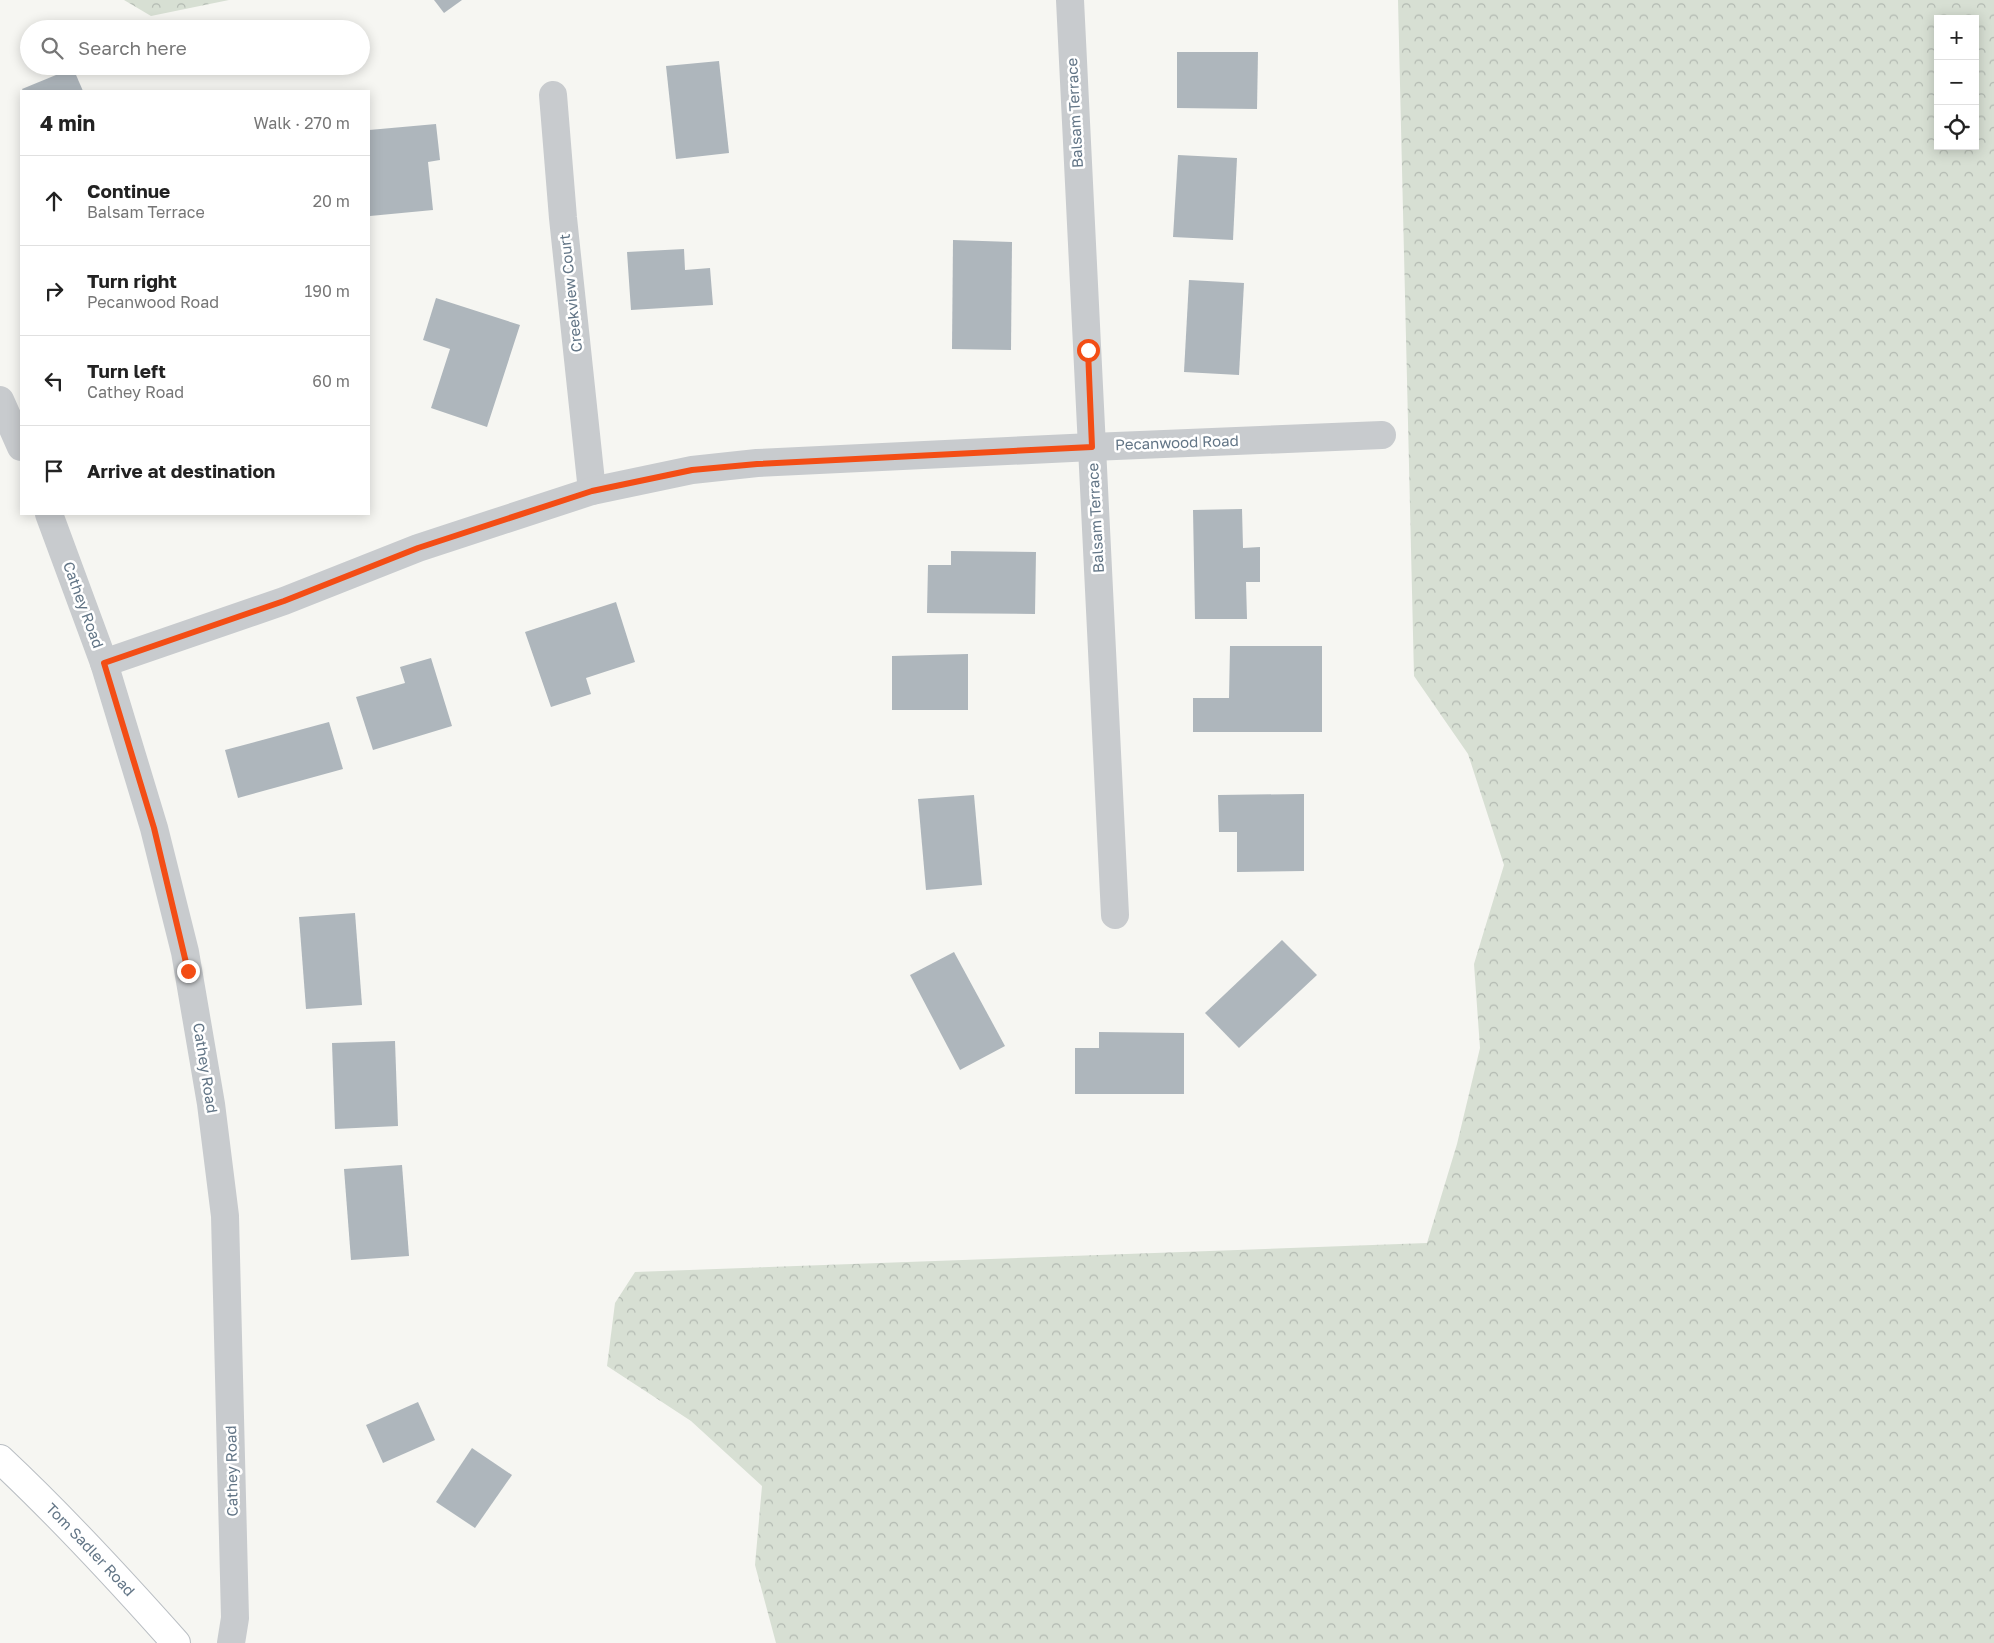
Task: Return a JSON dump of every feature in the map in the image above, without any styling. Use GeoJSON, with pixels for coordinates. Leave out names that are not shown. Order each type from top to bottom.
{"type":"FeatureCollection","features":[{"type":"Feature","properties":{"kind":"street","name":"Balsam Terrace"},"geometry":{"type":"LineString","coordinates":[[1070,0],[1115,915]]}},
{"type":"Feature","properties":{"kind":"street","name":"Creekview Court"},"geometry":{"type":"LineString","coordinates":[[553,95],[563,218],[592,491]]}},
{"type":"Feature","properties":{"kind":"street"},"geometry":{"type":"LineString","coordinates":[[0,400],[20,445]]}},
{"type":"Feature","properties":{"kind":"street","name":"Pecanwood Road"},"geometry":{"type":"LineString","coordinates":[[104,663],[284,601],[418,548],[592,491],[692,470],[757,464],[1092,447],[1382,435]]}},
{"type":"Feature","properties":{"kind":"street","name":"Cathey Road"},"geometry":{"type":"LineString","coordinates":[[49,515],[104,663],[154,828],[185,952],[211,1104],[225,1216],[235,1618],[231,1643]]}},
{"type":"Feature","properties":{"kind":"street","name":"Tom Sadler Road"},"geometry":{"type":"LineString","coordinates":[[0,1459],[30,1487],[126,1587],[176,1643]]}},
{"type":"Feature","properties":{"kind":"green space"},"geometry":{"type":"Polygon","coordinates":[[[124,0],[229,0],[151,16],[124,0]]]}},
{"type":"Feature","properties":{"kind":"green space"},"geometry":{"type":"Polygon","coordinates":[[[1398,0],[1994,0],[1994,1643],[776,1643],[755,1565],[762,1486],[691,1421],[607,1366],[615,1303],[635,1272],[1427,1243],[1457,1144],[1480,1048],[1474,964],[1504,865],[1468,754],[1414,676],[1398,0]]]}},
{"type":"Feature","properties":{"kind":"building"},"geometry":{"type":"Polygon","coordinates":[[[434,0],[462,0],[444,13],[434,0]]]}},
{"type":"Feature","properties":{"kind":"building"},"geometry":{"type":"Polygon","coordinates":[[[1177,52],[1258,52],[1257,109],[1177,108],[1177,52]]]}},
{"type":"Feature","properties":{"kind":"building"},"geometry":{"type":"Polygon","coordinates":[[[719,61],[729,153],[676,159],[666,66],[719,61]]]}},
{"type":"Feature","properties":{"kind":"building"},"geometry":{"type":"Polygon","coordinates":[[[56,75],[76,75],[83,90],[22,90],[56,75]]]}},
{"type":"Feature","properties":{"kind":"building"},"geometry":{"type":"Polygon","coordinates":[[[436,124],[440,160],[428,162],[433,210],[370,216],[370,130],[436,124]]]}},
{"type":"Feature","properties":{"kind":"building"},"geometry":{"type":"Polygon","coordinates":[[[1178,155],[1237,158],[1233,240],[1173,237],[1178,155]]]}},
{"type":"Feature","properties":{"kind":"building"},"geometry":{"type":"Polygon","coordinates":[[[953,240],[1012,242],[1011,350],[952,349],[953,240]]]}},
{"type":"Feature","properties":{"kind":"building"},"geometry":{"type":"Polygon","coordinates":[[[684,249],[685,270],[710,268],[713,305],[631,310],[627,252],[684,249]]]}},
{"type":"Feature","properties":{"kind":"building"},"geometry":{"type":"Polygon","coordinates":[[[1189,280],[1244,283],[1239,375],[1184,372],[1189,280]]]}},
{"type":"Feature","properties":{"kind":"building"},"geometry":{"type":"Polygon","coordinates":[[[436,298],[520,325],[487,427],[431,408],[450,349],[423,340],[436,298]]]}},
{"type":"Feature","properties":{"kind":"building"},"geometry":{"type":"Polygon","coordinates":[[[1242,509],[1243,548],[1260,547],[1260,582],[1246,582],[1247,619],[1195,619],[1193,510],[1242,509]]]}},
{"type":"Feature","properties":{"kind":"building"},"geometry":{"type":"Polygon","coordinates":[[[951,551],[1036,552],[1035,614],[927,613],[928,565],[951,565],[951,551]]]}},
{"type":"Feature","properties":{"kind":"building"},"geometry":{"type":"Polygon","coordinates":[[[616,602],[635,662],[586,678],[591,694],[551,707],[525,632],[616,602]]]}},
{"type":"Feature","properties":{"kind":"building"},"geometry":{"type":"Polygon","coordinates":[[[1230,646],[1322,646],[1322,732],[1193,732],[1193,698],[1229,698],[1230,646]]]}},
{"type":"Feature","properties":{"kind":"building"},"geometry":{"type":"Polygon","coordinates":[[[968,654],[968,710],[892,710],[892,656],[968,654]]]}},
{"type":"Feature","properties":{"kind":"building"},"geometry":{"type":"Polygon","coordinates":[[[431,658],[452,726],[373,750],[356,697],[405,683],[400,667],[431,658]]]}},
{"type":"Feature","properties":{"kind":"building"},"geometry":{"type":"Polygon","coordinates":[[[329,722],[343,769],[238,798],[225,750],[329,722]]]}},
{"type":"Feature","properties":{"kind":"building"},"geometry":{"type":"Polygon","coordinates":[[[1304,794],[1304,871],[1237,872],[1237,832],[1219,832],[1218,795],[1304,794]]]}},
{"type":"Feature","properties":{"kind":"building"},"geometry":{"type":"Polygon","coordinates":[[[974,795],[982,885],[926,890],[918,799],[974,795]]]}},
{"type":"Feature","properties":{"kind":"building"},"geometry":{"type":"Polygon","coordinates":[[[355,913],[362,1005],[306,1009],[299,917],[355,913]]]}},
{"type":"Feature","properties":{"kind":"building"},"geometry":{"type":"Polygon","coordinates":[[[1282,940],[1317,975],[1239,1048],[1205,1013],[1282,940]]]}},
{"type":"Feature","properties":{"kind":"building"},"geometry":{"type":"Polygon","coordinates":[[[954,952],[1005,1046],[960,1070],[910,975],[954,952]]]}},
{"type":"Feature","properties":{"kind":"building"},"geometry":{"type":"Polygon","coordinates":[[[1099,1032],[1184,1033],[1184,1094],[1075,1094],[1075,1048],[1099,1048],[1099,1032]]]}},
{"type":"Feature","properties":{"kind":"building"},"geometry":{"type":"Polygon","coordinates":[[[395,1041],[398,1126],[335,1129],[332,1043],[395,1041]]]}},
{"type":"Feature","properties":{"kind":"building"},"geometry":{"type":"Polygon","coordinates":[[[402,1165],[409,1256],[351,1260],[344,1169],[402,1165]]]}},
{"type":"Feature","properties":{"kind":"building"},"geometry":{"type":"Polygon","coordinates":[[[418,1402],[435,1440],[383,1463],[366,1425],[418,1402]]]}},
{"type":"Feature","properties":{"kind":"building"},"geometry":{"type":"Polygon","coordinates":[[[472,1448],[512,1475],[475,1528],[436,1502],[472,1448]]]}},
{"type":"Feature","properties":{"kind":"route"},"geometry":{"type":"LineString","coordinates":[[188,971],[154,828],[104,663],[284,601],[418,548],[592,491],[692,470],[757,464],[1092,447],[1088,350]]}}]}
